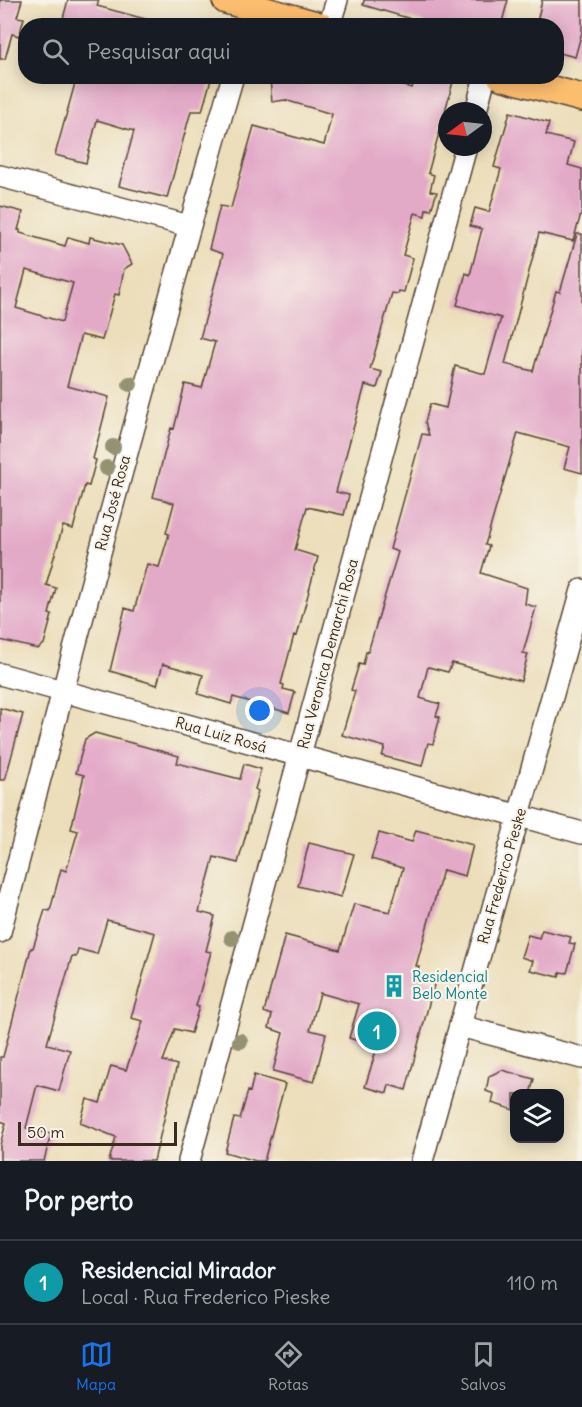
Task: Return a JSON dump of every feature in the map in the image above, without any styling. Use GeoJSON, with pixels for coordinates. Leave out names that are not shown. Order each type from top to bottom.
{"type":"FeatureCollection","features":[{"type":"Feature","properties":{"kind":"main road"},"geometry":{"type":"LineString","coordinates":[[226,0],[250,16]]}},
{"type":"Feature","properties":{"kind":"main road"},"geometry":{"type":"LineString","coordinates":[[532,84],[582,97]]}},
{"type":"Feature","properties":{"kind":"street"},"geometry":{"type":"LineString","coordinates":[[331,18],[337,0]]}},
{"type":"Feature","properties":{"kind":"street","name":"Rua José Rosa"},"geometry":{"type":"LineString","coordinates":[[0,932],[62,691],[189,226],[231,84]]}},
{"type":"Feature","properties":{"kind":"street"},"geometry":{"type":"LineString","coordinates":[[478,102],[483,84]]}},
{"type":"Feature","properties":{"kind":"street","name":"Rua Veronica Demarchi Rosa"},"geometry":{"type":"LineString","coordinates":[[189,1161],[464,156]]}},
{"type":"Feature","properties":{"kind":"street"},"geometry":{"type":"LineString","coordinates":[[0,177],[189,226]]}},
{"type":"Feature","properties":{"kind":"street","name":"Rua Frederico Pieske"},"geometry":{"type":"LineString","coordinates":[[422,1161],[578,622],[582,590]]}},
{"type":"Feature","properties":{"kind":"street","name":"Rua Luiz Rosá"},"geometry":{"type":"LineString","coordinates":[[0,674],[582,833]]}},
{"type":"Feature","properties":{"kind":"street"},"geometry":{"type":"LineString","coordinates":[[460,1026],[582,1058]]}},
{"type":"Feature","properties":{"kind":"building"},"geometry":{"type":"Polygon","coordinates":[[[0,0],[22,0],[17,17],[24,18],[18,18],[18,36],[12,34],[5,59],[0,59],[0,0]]]}},
{"type":"Feature","properties":{"kind":"building"},"geometry":{"type":"Polygon","coordinates":[[[68,0],[99,0],[97,6],[142,18],[63,18],[68,0]]]}},
{"type":"Feature","properties":{"kind":"building"},"geometry":{"type":"Polygon","coordinates":[[[364,0],[508,0],[503,18],[408,18],[363,5],[364,0]]]}},
{"type":"Feature","properties":{"kind":"building"},"geometry":{"type":"Polygon","coordinates":[[[542,0],[582,0],[582,32],[575,57],[564,54],[564,18],[538,18],[542,0]]]}},
{"type":"Feature","properties":{"kind":"building"},"geometry":{"type":"Polygon","coordinates":[[[75,84],[210,84],[202,111],[191,111],[167,198],[119,186],[134,131],[97,120],[86,163],[55,155],[75,84]]]}},
{"type":"Feature","properties":{"kind":"building"},"geometry":{"type":"Polygon","coordinates":[[[270,84],[398,84],[412,88],[413,84],[452,84],[448,102],[438,102],[438,137],[428,173],[434,175],[430,191],[437,192],[431,210],[426,209],[425,216],[415,213],[403,255],[413,258],[404,292],[392,293],[370,369],[382,372],[377,388],[365,385],[336,492],[349,495],[344,515],[307,507],[295,550],[318,557],[297,636],[294,635],[281,684],[284,685],[283,689],[295,692],[289,713],[233,697],[231,704],[198,694],[203,675],[163,664],[157,685],[110,671],[125,608],[134,611],[147,564],[159,567],[169,534],[166,533],[174,503],[153,497],[185,384],[202,388],[215,342],[200,338],[223,254],[209,249],[220,206],[231,208],[254,126],[324,145],[332,114],[285,100],[272,102],[270,84]]]}},
{"type":"Feature","properties":{"kind":"building"},"geometry":{"type":"Polygon","coordinates":[[[510,112],[549,123],[546,135],[574,142],[568,165],[582,169],[582,211],[573,241],[539,233],[505,364],[533,371],[556,291],[560,292],[577,234],[582,234],[582,473],[564,468],[570,447],[518,433],[485,545],[489,546],[481,573],[527,588],[525,604],[536,607],[523,653],[528,654],[521,681],[452,663],[448,672],[428,667],[420,698],[440,704],[436,716],[440,717],[433,744],[428,743],[422,766],[382,756],[385,747],[342,735],[355,691],[351,690],[359,664],[363,665],[366,652],[368,652],[398,552],[390,549],[422,434],[429,435],[425,422],[430,404],[446,408],[455,366],[485,374],[501,318],[457,305],[466,273],[470,275],[482,229],[470,226],[475,208],[489,212],[501,169],[494,167],[510,112]]]}},
{"type":"Feature","properties":{"kind":"building"},"geometry":{"type":"Polygon","coordinates":[[[0,206],[23,212],[18,230],[20,233],[65,246],[68,237],[89,243],[90,237],[122,245],[132,264],[124,269],[119,295],[115,294],[102,340],[81,335],[67,386],[109,397],[93,459],[96,460],[89,486],[85,485],[73,529],[63,526],[46,585],[56,588],[44,644],[38,649],[0,640],[0,206]],[[26,270],[16,308],[62,322],[73,283],[26,270]]]}},
{"type":"Feature","properties":{"kind":"building"},"geometry":{"type":"Polygon","coordinates":[[[0,708],[23,714],[5,780],[0,780],[0,708]]]}},
{"type":"Feature","properties":{"kind":"building"},"geometry":{"type":"Polygon","coordinates":[[[95,733],[179,756],[177,763],[240,779],[244,764],[261,769],[255,789],[258,791],[238,863],[214,857],[199,912],[215,916],[206,951],[211,952],[191,1033],[175,1029],[163,1061],[177,1065],[154,1161],[109,1161],[116,1137],[80,1123],[87,1099],[100,1103],[111,1066],[126,1070],[143,1021],[131,1018],[155,933],[107,920],[97,954],[78,949],[76,957],[72,956],[47,1044],[70,1050],[59,1091],[37,1085],[26,1128],[51,1134],[44,1161],[0,1161],[0,1145],[6,1123],[0,1121],[0,1057],[3,1057],[31,948],[33,948],[45,910],[50,911],[61,869],[66,871],[78,831],[71,829],[84,775],[76,773],[85,739],[95,733]]]}},
{"type":"Feature","properties":{"kind":"building"},"geometry":{"type":"Polygon","coordinates":[[[416,830],[473,845],[465,876],[443,870],[416,966],[419,966],[417,977],[435,981],[406,1090],[389,1085],[387,1093],[365,1087],[377,1047],[349,1038],[359,1004],[320,993],[310,1030],[326,1034],[314,1082],[273,1071],[283,1033],[269,1028],[272,1015],[264,1012],[285,935],[340,950],[354,904],[390,912],[403,868],[371,859],[379,833],[412,842],[416,830]]]}},
{"type":"Feature","properties":{"kind":"building"},"geometry":{"type":"Polygon","coordinates":[[[309,843],[354,854],[341,897],[298,886],[309,843]]]}},
{"type":"Feature","properties":{"kind":"building"},"geometry":{"type":"Polygon","coordinates":[[[542,930],[571,937],[569,943],[575,944],[567,973],[560,972],[559,977],[530,970],[533,961],[521,957],[528,935],[539,938],[542,930]]]}},
{"type":"Feature","properties":{"kind":"building"},"geometry":{"type":"Polygon","coordinates":[[[502,1070],[534,1079],[531,1089],[510,1089],[510,1109],[492,1103],[494,1094],[486,1091],[489,1076],[502,1070]]]}},
{"type":"Feature","properties":{"kind":"building"},"geometry":{"type":"Polygon","coordinates":[[[254,1075],[285,1084],[264,1161],[225,1152],[234,1118],[240,1119],[254,1075]]]}},
{"type":"Feature","properties":{"kind":"place","name":"Residencial Belo Monte"},"geometry":{"type":"Point","coordinates":[394,986]}},
{"type":"Feature","properties":{"kind":"place","name":"Residencial Mirador"},"geometry":{"type":"Point","coordinates":[377,1031]}}]}
